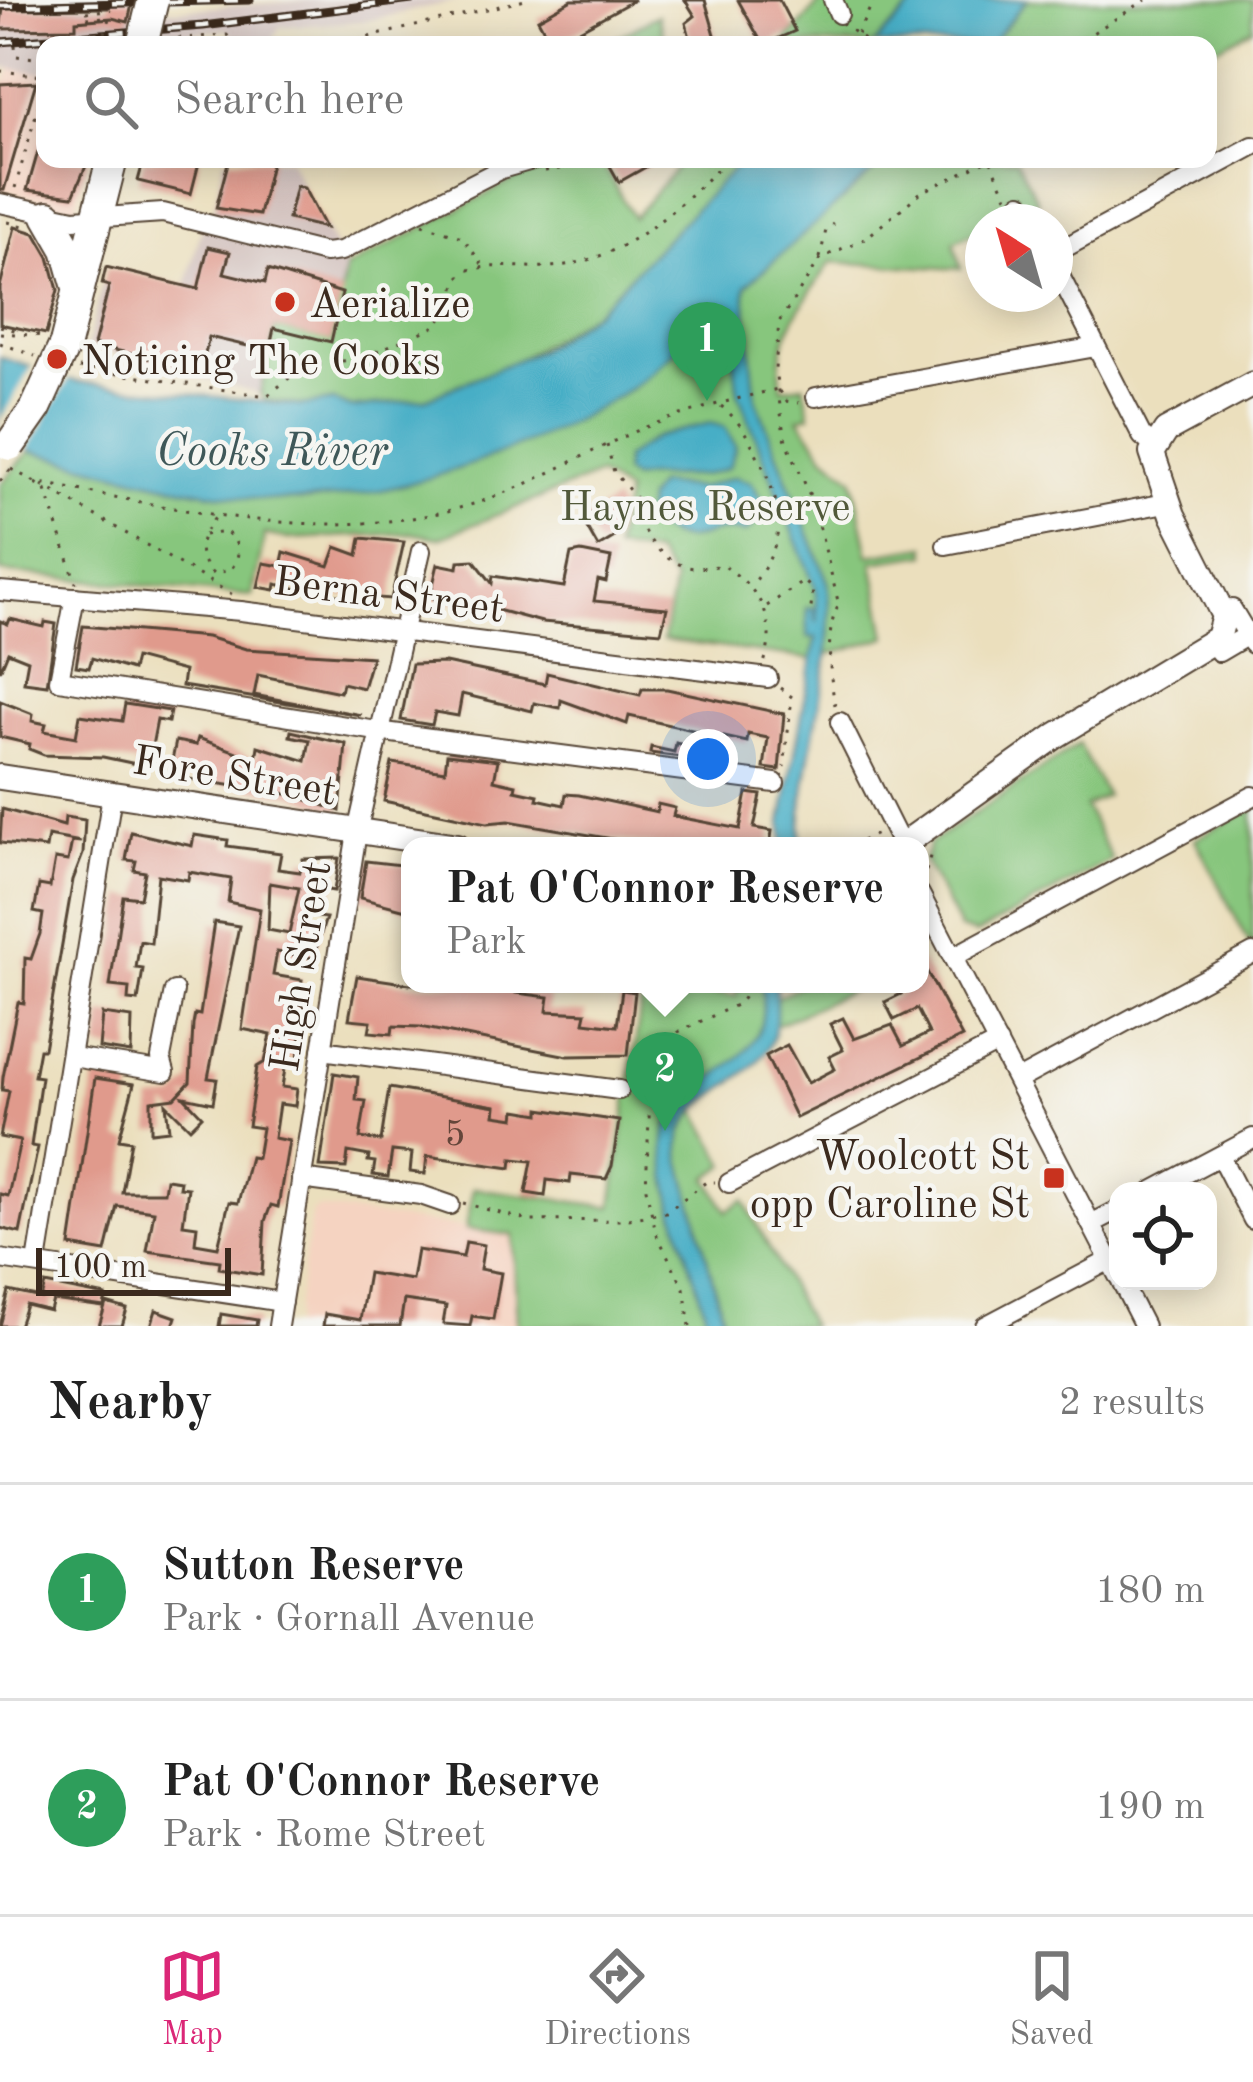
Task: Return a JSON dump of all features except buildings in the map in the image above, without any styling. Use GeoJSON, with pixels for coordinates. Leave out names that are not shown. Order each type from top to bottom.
{"type":"FeatureCollection","features":[{"type":"Feature","properties":{"kind":"highway"},"geometry":{"type":"LineString","coordinates":[[150,36],[153,0]]}},
{"type":"Feature","properties":{"kind":"highway"},"geometry":{"type":"LineString","coordinates":[[5,451],[36,408],[79,290],[110,168]]}},
{"type":"Feature","properties":{"kind":"highway"},"geometry":{"type":"LineString","coordinates":[[40,222],[67,249],[79,290]]}},
{"type":"Feature","properties":{"kind":"main road"},"geometry":{"type":"LineString","coordinates":[[901,837],[1058,734],[1241,630],[1182,510],[1171,502],[1152,462],[1154,446],[1166,431],[1253,384]]}},
{"type":"Feature","properties":{"kind":"main road","name":"Fore Street"},"geometry":{"type":"LineString","coordinates":[[0,777],[401,838]]}},
{"type":"Feature","properties":{"kind":"street"},"geometry":{"type":"LineString","coordinates":[[1217,165],[1253,146]]}},
{"type":"Feature","properties":{"kind":"street"},"geometry":{"type":"LineString","coordinates":[[7,196],[40,222],[163,213],[325,253],[341,251],[505,168]]}},
{"type":"Feature","properties":{"kind":"street"},"geometry":{"type":"LineString","coordinates":[[1073,243],[1212,168]]}},
{"type":"Feature","properties":{"kind":"street"},"geometry":{"type":"LineString","coordinates":[[1073,302],[1142,436],[1154,446]]}},
{"type":"Feature","properties":{"kind":"street"},"geometry":{"type":"LineString","coordinates":[[816,397],[1096,347]]}},
{"type":"Feature","properties":{"kind":"street"},"geometry":{"type":"LineString","coordinates":[[946,545],[1171,502]]}},
{"type":"Feature","properties":{"kind":"street","name":"High Street"},"geometry":{"type":"LineString","coordinates":[[278,1326],[357,832],[399,630],[421,550]]}},
{"type":"Feature","properties":{"kind":"street","name":"Berna Street"},"geometry":{"type":"LineString","coordinates":[[0,591],[241,611],[764,677]]}},
{"type":"Feature","properties":{"kind":"street"},"geometry":{"type":"LineString","coordinates":[[75,597],[59,680],[377,731],[775,783]]}},
{"type":"Feature","properties":{"kind":"street"},"geometry":{"type":"LineString","coordinates":[[840,722],[893,837]]}},
{"type":"Feature","properties":{"kind":"street"},"geometry":{"type":"LineString","coordinates":[[37,1263],[112,795]]}},
{"type":"Feature","properties":{"kind":"street"},"geometry":{"type":"LineString","coordinates":[[953,957],[1253,796]]}},
{"type":"Feature","properties":{"kind":"street"},"geometry":{"type":"LineString","coordinates":[[929,910],[1109,1259]]}},
{"type":"Feature","properties":{"kind":"street"},"geometry":{"type":"LineString","coordinates":[[1018,1080],[1253,953]]}},
{"type":"Feature","properties":{"kind":"street"},"geometry":{"type":"LineString","coordinates":[[72,1058],[164,1072],[160,1058],[174,991]]}},
{"type":"Feature","properties":{"kind":"street"},"geometry":{"type":"LineString","coordinates":[[729,1183],[998,1043]]}},
{"type":"Feature","properties":{"kind":"street"},"geometry":{"type":"LineString","coordinates":[[322,1051],[619,1090]]}},
{"type":"Feature","properties":{"kind":"street"},"geometry":{"type":"LineString","coordinates":[[1170,1182],[1253,1138]]}},
{"type":"Feature","properties":{"kind":"street"},"geometry":{"type":"LineString","coordinates":[[1220,1156],[1253,1220]]}},
{"type":"Feature","properties":{"kind":"street"},"geometry":{"type":"LineString","coordinates":[[301,1179],[421,1196],[450,1205]]}},
{"type":"Feature","properties":{"kind":"street"},"geometry":{"type":"LineString","coordinates":[[1091,1224],[1109,1215]]}},
{"type":"Feature","properties":{"kind":"street"},"geometry":{"type":"LineString","coordinates":[[0,1258],[281,1302]]}},
{"type":"Feature","properties":{"kind":"street"},"geometry":{"type":"LineString","coordinates":[[985,1326],[1109,1275]]}},
{"type":"Feature","properties":{"kind":"street"},"geometry":{"type":"LineString","coordinates":[[1125,1290],[1144,1326]]}},
{"type":"Feature","properties":{"kind":"path"},"geometry":{"type":"LineString","coordinates":[[373,36],[525,0]]}},
{"type":"Feature","properties":{"kind":"path"},"geometry":{"type":"LineString","coordinates":[[857,36],[874,0]]}},
{"type":"Feature","properties":{"kind":"path"},"geometry":{"type":"LineString","coordinates":[[1088,36],[1146,0]]}},
{"type":"Feature","properties":{"kind":"path"},"geometry":{"type":"LineString","coordinates":[[86,12],[108,15]]}},
{"type":"Feature","properties":{"kind":"path"},"geometry":{"type":"LineString","coordinates":[[86,12],[108,15]]}},
{"type":"Feature","properties":{"kind":"path"},"geometry":{"type":"LineString","coordinates":[[86,12],[87,27]]}},
{"type":"Feature","properties":{"kind":"path"},"geometry":{"type":"LineString","coordinates":[[838,13],[861,36]]}},
{"type":"Feature","properties":{"kind":"path"},"geometry":{"type":"LineString","coordinates":[[106,36],[108,15]]}},
{"type":"Feature","properties":{"kind":"path"},"geometry":{"type":"LineString","coordinates":[[15,45],[16,56],[36,58]]}},
{"type":"Feature","properties":{"kind":"path"},"geometry":{"type":"LineString","coordinates":[[0,71],[36,78]]}},
{"type":"Feature","properties":{"kind":"path"},"geometry":{"type":"LineString","coordinates":[[7,196],[36,107]]}},
{"type":"Feature","properties":{"kind":"path"},"geometry":{"type":"LineString","coordinates":[[86,370],[178,379],[267,396],[304,366],[358,359],[436,326],[451,305],[457,278],[483,266],[552,267],[619,249],[668,216],[719,168]]}},
{"type":"Feature","properties":{"kind":"path"},"geometry":{"type":"LineString","coordinates":[[820,260],[866,238],[920,193],[971,168]]}},
{"type":"Feature","properties":{"kind":"path"},"geometry":{"type":"LineString","coordinates":[[994,168],[1010,203],[1022,203]]}},
{"type":"Feature","properties":{"kind":"path"},"geometry":{"type":"LineString","coordinates":[[0,220],[40,222]]}},
{"type":"Feature","properties":{"kind":"path"},"geometry":{"type":"LineString","coordinates":[[420,224],[462,237],[483,266]]}},
{"type":"Feature","properties":{"kind":"path"},"geometry":{"type":"LineString","coordinates":[[833,224],[826,230],[820,260],[779,322],[774,347],[784,435],[814,506],[839,605],[833,612],[830,675],[840,722]]}},
{"type":"Feature","properties":{"kind":"path"},"geometry":{"type":"LineString","coordinates":[[0,330],[57,340]]}},
{"type":"Feature","properties":{"kind":"path"},"geometry":{"type":"LineString","coordinates":[[0,343],[32,355]]}},
{"type":"Feature","properties":{"kind":"path"},"geometry":{"type":"LineString","coordinates":[[35,482],[216,517],[323,526],[387,521],[473,504],[718,404],[778,389]]}},
{"type":"Feature","properties":{"kind":"path"},"geometry":{"type":"LineString","coordinates":[[778,389],[785,401],[795,404],[816,397]]}},
{"type":"Feature","properties":{"kind":"path"},"geometry":{"type":"LineString","coordinates":[[718,404],[748,436],[782,514],[776,551],[751,587]]}},
{"type":"Feature","properties":{"kind":"path"},"geometry":{"type":"LineString","coordinates":[[607,446],[614,472],[635,496],[634,515],[645,534],[674,562],[690,568],[724,566],[751,587],[765,607],[768,653],[764,677],[792,697],[783,776],[775,783]]}},
{"type":"Feature","properties":{"kind":"path"},"geometry":{"type":"LineString","coordinates":[[0,482],[11,469],[233,591],[241,611]]}},
{"type":"Feature","properties":{"kind":"path"},"geometry":{"type":"LineString","coordinates":[[35,482],[46,490],[76,577],[75,597]]}},
{"type":"Feature","properties":{"kind":"path"},"geometry":{"type":"LineString","coordinates":[[204,535],[226,532],[236,540],[239,552],[230,570],[219,575],[207,569],[198,546],[204,535],[216,517]]}},
{"type":"Feature","properties":{"kind":"path"},"geometry":{"type":"LineString","coordinates":[[765,607],[804,581],[813,590],[812,608]]}},
{"type":"Feature","properties":{"kind":"path"},"geometry":{"type":"LineString","coordinates":[[929,859],[935,836]]}},
{"type":"Feature","properties":{"kind":"path"},"geometry":{"type":"LineString","coordinates":[[690,1326],[684,1288],[651,1217],[644,1165],[651,1073],[661,1046],[677,1032],[738,1004],[747,993]]}},
{"type":"Feature","properties":{"kind":"path"},"geometry":{"type":"LineString","coordinates":[[619,1090],[628,1073],[651,1073]]}},
{"type":"Feature","properties":{"kind":"path"},"geometry":{"type":"LineString","coordinates":[[450,1205],[468,1203],[530,1221],[651,1217],[679,1203],[706,1181],[729,1183]]}},
{"type":"Feature","properties":{"kind":"shaded area"},"geometry":{"type":"Polygon","coordinates":[[[313,0],[461,0],[366,21],[280,27],[274,36],[231,36],[228,30],[158,36],[36,36],[36,72],[0,67],[0,8],[89,4],[174,10],[313,0]]]}},
{"type":"Feature","properties":{"kind":"shaded area"},"geometry":{"type":"Polygon","coordinates":[[[11,68],[36,72],[36,168],[86,168],[75,209],[0,190],[0,100],[11,68]]]}},
{"type":"Feature","properties":{"kind":"shaded area"},"geometry":{"type":"Polygon","coordinates":[[[222,168],[294,168],[346,268],[331,342],[275,328],[260,394],[87,347],[106,267],[186,286],[200,233],[212,215],[222,168]]]}},
{"type":"Feature","properties":{"kind":"shaded area"},"geometry":{"type":"Polygon","coordinates":[[[318,1208],[513,1234],[517,1326],[293,1326],[312,1212],[318,1208]]]}},
{"type":"Feature","properties":{"kind":"green space"},"geometry":{"type":"Polygon","coordinates":[[[822,0],[919,0],[883,36],[791,36],[822,0]]]}},
{"type":"Feature","properties":{"kind":"green space"},"geometry":{"type":"Polygon","coordinates":[[[1027,0],[1253,0],[1253,28],[1217,47],[1217,36],[997,36],[1027,0]]]}},
{"type":"Feature","properties":{"kind":"green space"},"geometry":{"type":"Polygon","coordinates":[[[658,15],[664,36],[620,36],[658,15]]]}},
{"type":"Feature","properties":{"kind":"green space"},"geometry":{"type":"Polygon","coordinates":[[[557,168],[605,168],[633,218],[676,168],[734,168],[597,310],[511,364],[426,399],[352,408],[333,401],[302,406],[266,400],[260,394],[275,328],[331,341],[346,268],[523,175],[557,168]]]}},
{"type":"Feature","properties":{"kind":"green space","name":"Haynes Reserve"},"geometry":{"type":"Polygon","coordinates":[[[877,168],[1021,168],[1038,202],[965,204],[965,237],[954,242],[961,269],[831,262],[786,337],[782,388],[804,385],[810,415],[799,418],[826,456],[853,478],[869,555],[926,546],[927,554],[873,562],[887,637],[812,659],[663,640],[674,582],[655,554],[614,549],[626,493],[598,475],[439,538],[411,533],[287,539],[265,534],[252,596],[0,572],[0,484],[30,451],[237,496],[309,500],[631,389],[877,168]]]}},
{"type":"Feature","properties":{"kind":"green space"},"geometry":{"type":"Polygon","coordinates":[[[1079,744],[1106,796],[1085,807],[1112,860],[976,934],[960,929],[929,870],[929,844],[1079,744]]]}},
{"type":"Feature","properties":{"kind":"green space"},"geometry":{"type":"Polygon","coordinates":[[[1253,808],[1253,943],[1250,945],[1195,839],[1253,808]]]}},
{"type":"Feature","properties":{"kind":"green space"},"geometry":{"type":"Polygon","coordinates":[[[643,993],[765,993],[764,1004],[785,993],[845,993],[760,1033],[746,1053],[690,1098],[726,1165],[708,1178],[727,1211],[744,1200],[810,1326],[517,1326],[513,1235],[466,1229],[473,1188],[612,1207],[643,993]]]}},
{"type":"Feature","properties":{"kind":"water"},"geometry":{"type":"Polygon","coordinates":[[[919,0],[1027,0],[997,36],[883,36],[919,0]]]}},
{"type":"Feature","properties":{"kind":"water","name":"Cooks River"},"geometry":{"type":"Polygon","coordinates":[[[734,168],[877,168],[746,286],[745,294],[756,399],[828,582],[828,648],[801,837],[783,837],[782,822],[816,638],[808,637],[807,608],[814,608],[817,622],[816,590],[738,392],[730,334],[712,322],[704,323],[638,383],[556,429],[431,477],[347,496],[271,500],[232,496],[153,482],[0,443],[0,357],[78,382],[302,406],[333,401],[352,408],[426,399],[540,350],[597,310],[734,168]]]}},
{"type":"Feature","properties":{"kind":"water"},"geometry":{"type":"Polygon","coordinates":[[[710,423],[725,427],[736,447],[729,467],[694,476],[632,479],[624,473],[625,458],[656,437],[710,423]]]}},
{"type":"Feature","properties":{"kind":"water"},"geometry":{"type":"Polygon","coordinates":[[[734,477],[751,482],[765,505],[764,516],[745,533],[675,538],[645,518],[647,499],[658,484],[700,488],[734,477]]]}},
{"type":"Feature","properties":{"kind":"water"},"geometry":{"type":"Polygon","coordinates":[[[762,993],[776,993],[776,1021],[761,1058],[699,1107],[681,1138],[681,1159],[725,1326],[709,1326],[671,1198],[667,1129],[684,1100],[750,1045],[762,1019],[762,993]]]}},
{"type":"Feature","properties":{"kind":"pier"},"geometry":{"type":"Polygon","coordinates":[[[34,363],[72,374],[25,455],[0,449],[0,420],[34,363]]]}},
{"type":"Feature","properties":{"kind":"railway"},"geometry":{"type":"LineString","coordinates":[[0,6],[250,0]]}},
{"type":"Feature","properties":{"kind":"railway"},"geometry":{"type":"LineString","coordinates":[[76,36],[412,0]]}},
{"type":"Feature","properties":{"kind":"railway"},"geometry":{"type":"LineString","coordinates":[[0,42],[36,39]]}},
{"type":"Feature","properties":{"kind":"place","name":"Aerialize"},"geometry":{"type":"Point","coordinates":[285,302]}},
{"type":"Feature","properties":{"kind":"place","name":"Noticing The Cooks"},"geometry":{"type":"Point","coordinates":[57,359]}},
{"type":"Feature","properties":{"kind":"place","name":"Sutton Reserve"},"geometry":{"type":"Point","coordinates":[707,401]}},
{"type":"Feature","properties":{"kind":"place","name":"Pat O'Connor Reserve"},"geometry":{"type":"Point","coordinates":[665,1131]}},
{"type":"Feature","properties":{"kind":"place","name":"Woolcott St opp Caroline St"},"geometry":{"type":"Point","coordinates":[1054,1178]}}]}
